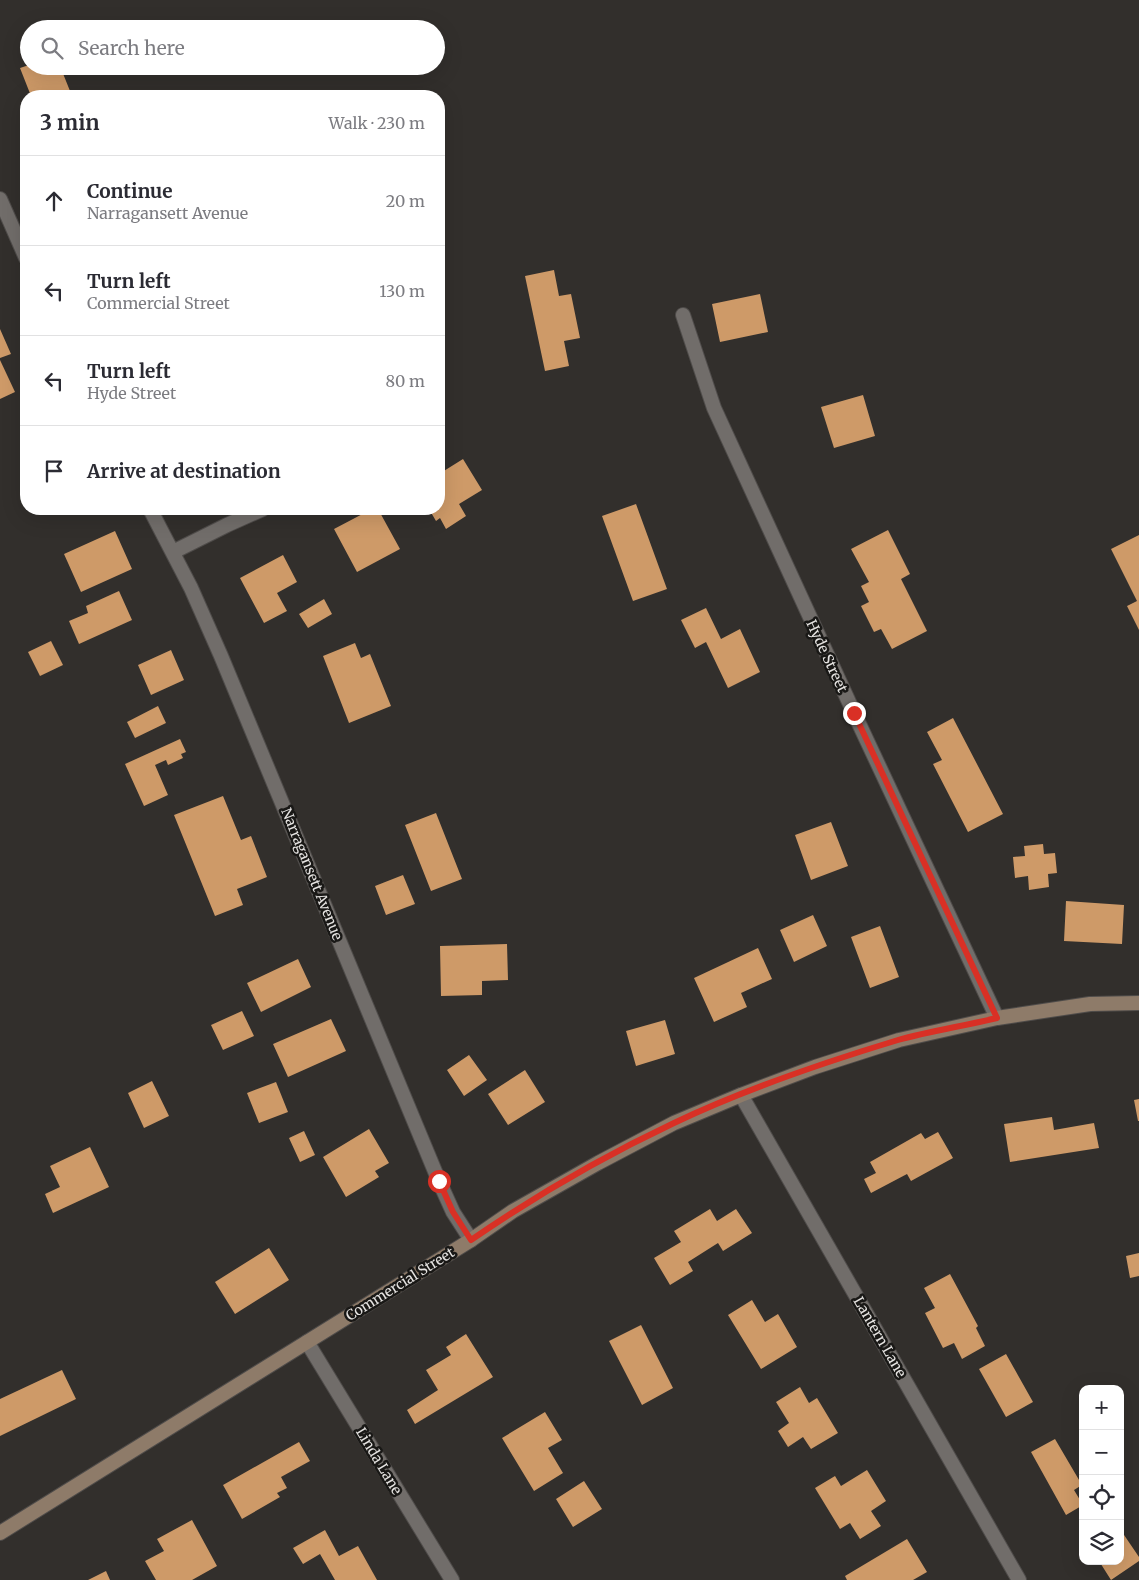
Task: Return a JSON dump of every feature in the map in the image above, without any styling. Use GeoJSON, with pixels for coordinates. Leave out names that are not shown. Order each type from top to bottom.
{"type":"FeatureCollection","features":[{"type":"Feature","properties":{"kind":"main road","name":"Commercial Street"},"geometry":{"type":"LineString","coordinates":[[0,1533],[471,1240],[513,1211],[674,1123],[741,1094],[815,1067],[899,1040],[997,1018],[1090,1004],[1139,1004]]}},
{"type":"Feature","properties":{"kind":"street"},"geometry":{"type":"LineString","coordinates":[[0,199],[20,244]]}},
{"type":"Feature","properties":{"kind":"street","name":"Hyde Street"},"geometry":{"type":"LineString","coordinates":[[683,315],[718,417],[997,1018]]}},
{"type":"Feature","properties":{"kind":"street","name":"Narragansett Avenue"},"geometry":{"type":"LineString","coordinates":[[153,515],[173,552],[221,656],[442,1189],[453,1212],[471,1240]]}},
{"type":"Feature","properties":{"kind":"street"},"geometry":{"type":"LineString","coordinates":[[173,552],[250,515]]}},
{"type":"Feature","properties":{"kind":"street","name":"Lantern Lane"},"geometry":{"type":"LineString","coordinates":[[741,1094],[1020,1580]]}},
{"type":"Feature","properties":{"kind":"street","name":"Linda Lane"},"geometry":{"type":"LineString","coordinates":[[307,1342],[452,1580]]}},
{"type":"Feature","properties":{"kind":"building"},"geometry":{"type":"Polygon","coordinates":[[[23,75],[64,75],[70,90],[29,90],[23,75]]]}},
{"type":"Feature","properties":{"kind":"building"},"geometry":{"type":"Polygon","coordinates":[[[554,270],[559,296],[571,294],[580,338],[564,341],[569,366],[545,371],[525,276],[554,270]]]}},
{"type":"Feature","properties":{"kind":"building"},"geometry":{"type":"Polygon","coordinates":[[[760,294],[768,332],[720,342],[712,304],[760,294]]]}},
{"type":"Feature","properties":{"kind":"building"},"geometry":{"type":"Polygon","coordinates":[[[0,329],[11,354],[0,358],[0,329]]]}},
{"type":"Feature","properties":{"kind":"building"},"geometry":{"type":"Polygon","coordinates":[[[0,360],[15,392],[0,399],[0,360]]]}},
{"type":"Feature","properties":{"kind":"building"},"geometry":{"type":"Polygon","coordinates":[[[863,395],[875,436],[834,448],[821,407],[863,395]]]}},
{"type":"Feature","properties":{"kind":"building"},"geometry":{"type":"Polygon","coordinates":[[[463,459],[482,490],[459,504],[466,516],[446,529],[440,518],[436,521],[432,515],[445,515],[445,470],[463,459]]]}},
{"type":"Feature","properties":{"kind":"building"},"geometry":{"type":"Polygon","coordinates":[[[636,504],[667,589],[633,601],[602,516],[636,504]]]}},
{"type":"Feature","properties":{"kind":"building"},"geometry":{"type":"Polygon","coordinates":[[[361,515],[381,515],[400,549],[357,572],[334,529],[361,515]]]}},
{"type":"Feature","properties":{"kind":"building"},"geometry":{"type":"Polygon","coordinates":[[[888,530],[910,574],[901,579],[927,631],[892,649],[881,629],[874,632],[861,606],[869,602],[861,586],[869,582],[851,549],[888,530]]]}},
{"type":"Feature","properties":{"kind":"building"},"geometry":{"type":"Polygon","coordinates":[[[115,531],[132,569],[81,592],[64,554],[115,531]]]}},
{"type":"Feature","properties":{"kind":"building"},"geometry":{"type":"Polygon","coordinates":[[[1139,535],[1139,630],[1127,606],[1137,601],[1111,549],[1139,535]]]}},
{"type":"Feature","properties":{"kind":"building"},"geometry":{"type":"Polygon","coordinates":[[[283,555],[297,582],[277,593],[287,611],[264,623],[240,578],[283,555]]]}},
{"type":"Feature","properties":{"kind":"building"},"geometry":{"type":"Polygon","coordinates":[[[119,591],[132,620],[79,644],[69,621],[88,613],[86,606],[119,591]]]}},
{"type":"Feature","properties":{"kind":"building"},"geometry":{"type":"Polygon","coordinates":[[[324,599],[332,614],[308,628],[299,614],[324,599]]]}},
{"type":"Feature","properties":{"kind":"building"},"geometry":{"type":"Polygon","coordinates":[[[706,608],[721,639],[740,629],[760,672],[728,688],[706,642],[695,648],[681,620],[706,608]]]}},
{"type":"Feature","properties":{"kind":"building"},"geometry":{"type":"Polygon","coordinates":[[[51,641],[63,665],[40,676],[28,652],[51,641]]]}},
{"type":"Feature","properties":{"kind":"building"},"geometry":{"type":"Polygon","coordinates":[[[355,643],[361,658],[370,654],[391,706],[349,723],[323,656],[355,643]]]}},
{"type":"Feature","properties":{"kind":"building"},"geometry":{"type":"Polygon","coordinates":[[[171,650],[184,680],[151,695],[138,665],[171,650]]]}},
{"type":"Feature","properties":{"kind":"building"},"geometry":{"type":"Polygon","coordinates":[[[158,706],[166,723],[135,738],[127,722],[158,706]]]}},
{"type":"Feature","properties":{"kind":"building"},"geometry":{"type":"Polygon","coordinates":[[[953,718],[1003,814],[968,832],[933,764],[942,760],[927,732],[953,718]]]}},
{"type":"Feature","properties":{"kind":"building"},"geometry":{"type":"Polygon","coordinates":[[[180,739],[186,752],[181,754],[183,758],[168,765],[166,760],[155,765],[168,795],[144,806],[125,764],[180,739]]]}},
{"type":"Feature","properties":{"kind":"building"},"geometry":{"type":"Polygon","coordinates":[[[223,796],[241,840],[251,836],[267,877],[237,889],[243,905],[215,916],[174,815],[223,796]]]}},
{"type":"Feature","properties":{"kind":"building"},"geometry":{"type":"Polygon","coordinates":[[[436,813],[462,879],[431,891],[405,825],[436,813]]]}},
{"type":"Feature","properties":{"kind":"building"},"geometry":{"type":"Polygon","coordinates":[[[831,822],[848,866],[811,880],[795,835],[831,822]]]}},
{"type":"Feature","properties":{"kind":"building"},"geometry":{"type":"Polygon","coordinates":[[[1043,844],[1044,854],[1055,853],[1057,873],[1048,874],[1049,887],[1029,890],[1028,876],[1015,878],[1013,857],[1025,856],[1024,846],[1043,844]]]}},
{"type":"Feature","properties":{"kind":"building"},"geometry":{"type":"Polygon","coordinates":[[[403,875],[415,904],[386,915],[375,886],[403,875]]]}},
{"type":"Feature","properties":{"kind":"building"},"geometry":{"type":"Polygon","coordinates":[[[1066,901],[1124,905],[1122,944],[1064,941],[1066,901]]]}},
{"type":"Feature","properties":{"kind":"building"},"geometry":{"type":"Polygon","coordinates":[[[813,915],[827,946],[794,962],[780,930],[813,915]]]}},
{"type":"Feature","properties":{"kind":"building"},"geometry":{"type":"Polygon","coordinates":[[[880,926],[899,977],[870,988],[851,937],[880,926]]]}},
{"type":"Feature","properties":{"kind":"building"},"geometry":{"type":"Polygon","coordinates":[[[507,944],[508,980],[482,981],[482,995],[441,996],[440,946],[507,944]]]}},
{"type":"Feature","properties":{"kind":"building"},"geometry":{"type":"Polygon","coordinates":[[[758,948],[772,979],[741,993],[747,1007],[714,1022],[694,978],[758,948]]]}},
{"type":"Feature","properties":{"kind":"building"},"geometry":{"type":"Polygon","coordinates":[[[298,959],[311,987],[261,1012],[247,983],[298,959]]]}},
{"type":"Feature","properties":{"kind":"building"},"geometry":{"type":"Polygon","coordinates":[[[242,1011],[254,1036],[223,1050],[211,1025],[242,1011]]]}},
{"type":"Feature","properties":{"kind":"building"},"geometry":{"type":"Polygon","coordinates":[[[331,1019],[346,1051],[288,1077],[273,1044],[331,1019]]]}},
{"type":"Feature","properties":{"kind":"building"},"geometry":{"type":"Polygon","coordinates":[[[665,1020],[675,1054],[636,1066],[626,1031],[665,1020]]]}},
{"type":"Feature","properties":{"kind":"building"},"geometry":{"type":"Polygon","coordinates":[[[469,1055],[487,1080],[464,1096],[447,1070],[469,1055]]]}},
{"type":"Feature","properties":{"kind":"building"},"geometry":{"type":"Polygon","coordinates":[[[525,1070],[545,1102],[508,1125],[488,1094],[525,1070]]]}},
{"type":"Feature","properties":{"kind":"building"},"geometry":{"type":"Polygon","coordinates":[[[152,1081],[169,1116],[144,1128],[128,1093],[152,1081]]]}},
{"type":"Feature","properties":{"kind":"building"},"geometry":{"type":"Polygon","coordinates":[[[276,1082],[288,1112],[259,1123],[247,1093],[276,1082]]]}},
{"type":"Feature","properties":{"kind":"building"},"geometry":{"type":"Polygon","coordinates":[[[1139,1099],[1139,1121],[1138,1121],[1134,1100],[1139,1099]]]}},
{"type":"Feature","properties":{"kind":"building"},"geometry":{"type":"Polygon","coordinates":[[[1052,1117],[1054,1130],[1094,1123],[1099,1148],[1010,1162],[1004,1124],[1052,1117]]]}},
{"type":"Feature","properties":{"kind":"building"},"geometry":{"type":"Polygon","coordinates":[[[369,1129],[389,1163],[375,1171],[379,1177],[346,1197],[323,1157],[369,1129]]]}},
{"type":"Feature","properties":{"kind":"building"},"geometry":{"type":"Polygon","coordinates":[[[304,1131],[315,1155],[300,1162],[289,1138],[304,1131]]]}},
{"type":"Feature","properties":{"kind":"building"},"geometry":{"type":"Polygon","coordinates":[[[938,1132],[953,1158],[911,1181],[907,1174],[871,1193],[864,1179],[876,1173],[870,1162],[921,1133],[925,1139],[938,1132]]]}},
{"type":"Feature","properties":{"kind":"building"},"geometry":{"type":"Polygon","coordinates":[[[90,1147],[109,1187],[53,1213],[45,1194],[60,1187],[50,1166],[90,1147]]]}},
{"type":"Feature","properties":{"kind":"building"},"geometry":{"type":"Polygon","coordinates":[[[710,1209],[717,1221],[736,1209],[752,1233],[723,1251],[718,1243],[688,1262],[693,1271],[670,1285],[654,1258],[681,1242],[674,1231],[710,1209]]]}},
{"type":"Feature","properties":{"kind":"building"},"geometry":{"type":"Polygon","coordinates":[[[269,1248],[289,1280],[235,1314],[215,1282],[269,1248]]]}},
{"type":"Feature","properties":{"kind":"building"},"geometry":{"type":"Polygon","coordinates":[[[1139,1253],[1139,1276],[1130,1278],[1126,1256],[1139,1253]]]}},
{"type":"Feature","properties":{"kind":"building"},"geometry":{"type":"Polygon","coordinates":[[[950,1274],[978,1326],[976,1328],[985,1346],[962,1359],[954,1343],[943,1348],[925,1313],[935,1308],[924,1288],[950,1274]]]}},
{"type":"Feature","properties":{"kind":"building"},"geometry":{"type":"Polygon","coordinates":[[[752,1300],[765,1322],[778,1314],[797,1347],[761,1369],[728,1315],[752,1300]]]}},
{"type":"Feature","properties":{"kind":"building"},"geometry":{"type":"Polygon","coordinates":[[[641,1325],[673,1388],[642,1405],[609,1341],[641,1325]]]}},
{"type":"Feature","properties":{"kind":"building"},"geometry":{"type":"Polygon","coordinates":[[[466,1334],[493,1377],[415,1424],[407,1410],[438,1390],[426,1370],[451,1355],[446,1347],[466,1334]]]}},
{"type":"Feature","properties":{"kind":"building"},"geometry":{"type":"Polygon","coordinates":[[[1006,1354],[1033,1402],[1006,1417],[979,1369],[1006,1354]]]}},
{"type":"Feature","properties":{"kind":"building"},"geometry":{"type":"Polygon","coordinates":[[[62,1370],[76,1399],[0,1436],[0,1399],[62,1370]]]}},
{"type":"Feature","properties":{"kind":"building"},"geometry":{"type":"Polygon","coordinates":[[[800,1387],[809,1403],[817,1398],[838,1433],[811,1449],[803,1437],[788,1447],[778,1431],[789,1423],[776,1402],[800,1387]]]}},
{"type":"Feature","properties":{"kind":"building"},"geometry":{"type":"Polygon","coordinates":[[[545,1412],[562,1440],[548,1448],[563,1473],[534,1491],[502,1438],[545,1412]]]}},
{"type":"Feature","properties":{"kind":"building"},"geometry":{"type":"Polygon","coordinates":[[[1055,1439],[1079,1480],[1079,1487],[1074,1490],[1079,1498],[1079,1507],[1066,1515],[1031,1452],[1055,1439]]]}},
{"type":"Feature","properties":{"kind":"building"},"geometry":{"type":"Polygon","coordinates":[[[299,1442],[310,1461],[281,1477],[287,1488],[277,1493],[280,1497],[242,1519],[223,1485],[299,1442]]]}},
{"type":"Feature","properties":{"kind":"building"},"geometry":{"type":"Polygon","coordinates":[[[867,1470],[886,1501],[871,1511],[881,1526],[860,1539],[850,1523],[840,1529],[815,1488],[835,1476],[841,1486],[867,1470]]]}},
{"type":"Feature","properties":{"kind":"building"},"geometry":{"type":"Polygon","coordinates":[[[584,1481],[602,1509],[573,1527],[556,1499],[584,1481]]]}},
{"type":"Feature","properties":{"kind":"building"},"geometry":{"type":"Polygon","coordinates":[[[192,1520],[217,1566],[192,1580],[156,1580],[145,1561],[164,1551],[157,1539],[192,1520]]]}},
{"type":"Feature","properties":{"kind":"building"},"geometry":{"type":"Polygon","coordinates":[[[325,1530],[339,1556],[358,1546],[377,1580],[335,1580],[320,1554],[303,1564],[293,1548],[325,1530]]]}},
{"type":"Feature","properties":{"kind":"building"},"geometry":{"type":"Polygon","coordinates":[[[1124,1535],[1139,1557],[1139,1561],[1111,1580],[1102,1565],[1124,1565],[1124,1535]]]}},
{"type":"Feature","properties":{"kind":"building"},"geometry":{"type":"Polygon","coordinates":[[[907,1539],[927,1572],[913,1580],[847,1580],[845,1576],[907,1539]]]}},
{"type":"Feature","properties":{"kind":"building"},"geometry":{"type":"Polygon","coordinates":[[[106,1571],[110,1580],[88,1580],[106,1571]]]}},
{"type":"Feature","properties":{"kind":"route"},"geometry":{"type":"LineString","coordinates":[[439,1181],[453,1212],[471,1240],[513,1211],[598,1163],[674,1123],[741,1094],[815,1067],[899,1040],[997,1018],[854,713]]}}]}
